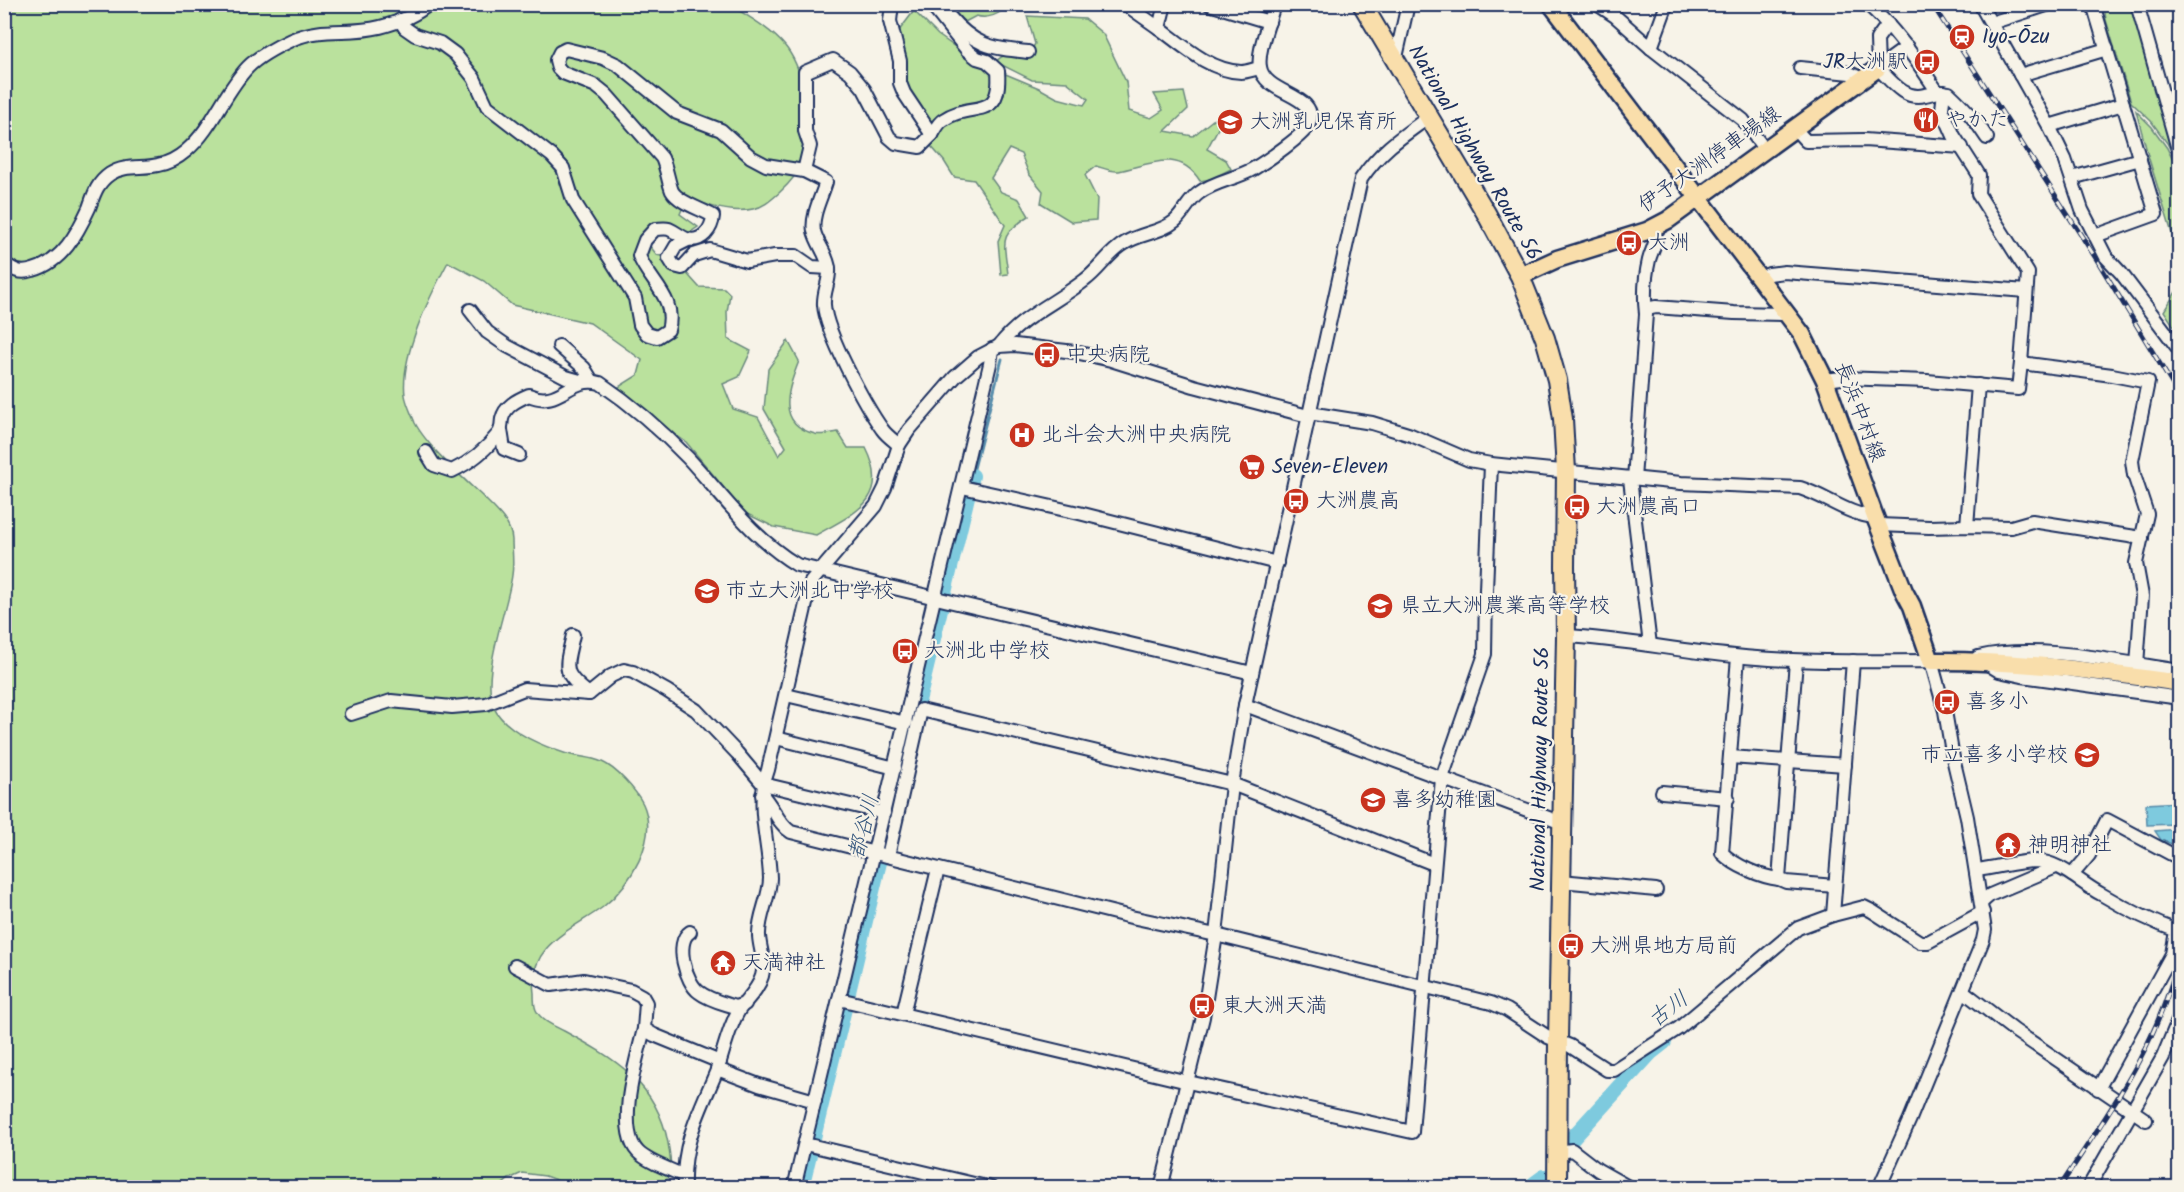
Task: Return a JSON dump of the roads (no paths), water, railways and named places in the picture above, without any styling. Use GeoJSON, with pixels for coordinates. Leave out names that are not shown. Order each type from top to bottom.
{"type":"FeatureCollection","features":[{"type":"Feature","properties":{"kind":"highway","name":"National Highway Route 56"},"geometry":{"type":"LineString","coordinates":[[1362,4],[1486,213],[1520,276],[1545,338],[1557,380],[1563,419],[1566,471],[1566,636],[1557,1040],[1557,1188]]}},
{"type":"Feature","properties":{"kind":"main road","name":"長浜中村線"},"geometry":{"type":"LineString","coordinates":[[1551,4],[1802,334],[1825,380],[1931,661]]}},
{"type":"Feature","properties":{"kind":"main road","name":"伊予大洲停車場線"},"geometry":{"type":"LineString","coordinates":[[1520,276],[1557,259],[1654,228],[1668,220],[1878,68]]}},
{"type":"Feature","properties":{"kind":"main road"},"geometry":{"type":"LineString","coordinates":[[1931,661],[1983,660],[2134,670],[2180,683]]}},
{"type":"Feature","properties":{"kind":"street"},"geometry":{"type":"LineString","coordinates":[[4,263],[14,271],[27,272],[43,267],[53,260],[65,249],[77,232],[102,180],[113,172],[127,167],[158,165],[174,160],[187,150],[201,136],[249,66],[266,53],[313,33],[379,28],[400,20],[429,4]]}},
{"type":"Feature","properties":{"kind":"street"},"geometry":{"type":"LineString","coordinates":[[892,4],[890,21],[900,61],[900,82],[904,93],[932,135]]}},
{"type":"Feature","properties":{"kind":"street"},"geometry":{"type":"LineString","coordinates":[[804,171],[810,146],[805,131],[805,72],[833,60],[850,72],[864,89],[889,137],[896,143],[920,147],[932,135],[941,120],[954,114],[986,107],[997,97],[998,70],[967,50],[936,11],[934,4]]}},
{"type":"Feature","properties":{"kind":"street"},"geometry":{"type":"LineString","coordinates":[[940,4],[951,19],[977,42],[988,47],[1028,52]]}},
{"type":"Feature","properties":{"kind":"street"},"geometry":{"type":"LineString","coordinates":[[1159,28],[1165,4]]}},
{"type":"Feature","properties":{"kind":"street"},"geometry":{"type":"LineString","coordinates":[[1209,4],[1269,22]]}},
{"type":"Feature","properties":{"kind":"street"},"geometry":{"type":"LineString","coordinates":[[684,1182],[684,1155],[688,1140],[732,1026],[762,978],[765,961],[759,936],[760,920],[769,895],[770,878],[762,805],[763,789],[811,582],[876,506],[885,488],[899,445],[955,377],[978,357],[995,348],[1041,309],[1086,280],[1128,240],[1168,225],[1197,194],[1253,169],[1299,138],[1309,125],[1310,114],[1306,105],[1296,97],[1274,88],[1260,68],[1260,54],[1274,4]]}},
{"type":"Feature","properties":{"kind":"street"},"geometry":{"type":"LineString","coordinates":[[1395,62],[1408,4]]}},
{"type":"Feature","properties":{"kind":"street"},"geometry":{"type":"LineString","coordinates":[[1597,4],[1615,16],[1651,48],[1743,120],[1765,150]]}},
{"type":"Feature","properties":{"kind":"street"},"geometry":{"type":"LineString","coordinates":[[1651,48],[1667,4]]}},
{"type":"Feature","properties":{"kind":"street"},"geometry":{"type":"LineString","coordinates":[[1825,380],[1842,378],[2018,389],[2021,363],[2028,273],[1978,194],[1979,175],[1942,109],[1940,91],[1888,24],[1867,4]]}},
{"type":"Feature","properties":{"kind":"street"},"geometry":{"type":"LineString","coordinates":[[1980,4],[2049,126],[2065,159],[2082,210],[2106,257],[2121,273],[2180,351]]}},
{"type":"Feature","properties":{"kind":"street"},"geometry":{"type":"LineString","coordinates":[[1991,23],[2031,7],[2050,4]]}},
{"type":"Feature","properties":{"kind":"street"},"geometry":{"type":"LineString","coordinates":[[2093,4],[2156,214],[2095,236]]}},
{"type":"Feature","properties":{"kind":"street"},"geometry":{"type":"LineString","coordinates":[[2137,4],[2180,156]]}},
{"type":"Feature","properties":{"kind":"street"},"geometry":{"type":"LineString","coordinates":[[1128,5],[1215,66],[1242,72],[1260,68]]}},
{"type":"Feature","properties":{"kind":"street"},"geometry":{"type":"LineString","coordinates":[[400,20],[405,28],[415,35],[440,44],[455,54],[474,78],[487,105],[552,156],[563,168],[573,200],[635,298],[640,325],[647,334],[657,337],[668,330],[671,318],[667,300],[643,266],[639,256],[645,240],[655,230],[668,228],[688,240]]}},
{"type":"Feature","properties":{"kind":"street"},"geometry":{"type":"LineString","coordinates":[[1888,24],[1877,39],[1878,68],[1906,95],[1923,96],[1940,91],[1949,93],[1959,105],[1972,114],[1987,138]]}},
{"type":"Feature","properties":{"kind":"street"},"geometry":{"type":"LineString","coordinates":[[1878,68],[1907,47]]}},
{"type":"Feature","properties":{"kind":"street"},"geometry":{"type":"LineString","coordinates":[[2020,75],[2107,48]]}},
{"type":"Feature","properties":{"kind":"street"},"geometry":{"type":"LineString","coordinates":[[829,268],[812,267],[796,256],[774,256],[747,261],[710,250],[694,255],[682,268],[674,266],[669,258],[676,246],[706,234],[713,225],[714,216],[678,198],[672,190],[668,170],[662,158],[606,94],[596,86],[563,73],[558,68],[556,60],[560,52],[566,49],[603,58],[618,65],[677,113],[721,130],[752,157],[766,165],[804,171],[826,182],[815,218],[814,230],[829,268],[824,307],[830,331],[858,388],[883,431],[899,445]]}},
{"type":"Feature","properties":{"kind":"street"},"geometry":{"type":"LineString","coordinates":[[1800,68],[1850,73],[1862,79]]}},
{"type":"Feature","properties":{"kind":"street"},"geometry":{"type":"LineString","coordinates":[[2049,126],[2123,104]]}},
{"type":"Feature","properties":{"kind":"street"},"geometry":{"type":"LineString","coordinates":[[1161,1188],[1203,1017],[1216,934],[1232,784],[1245,705],[1361,179],[1374,160],[1392,143],[1428,117]]}},
{"type":"Feature","properties":{"kind":"street"},"geometry":{"type":"LineString","coordinates":[[1794,129],[1806,141],[1864,140],[1962,147]]}},
{"type":"Feature","properties":{"kind":"street"},"geometry":{"type":"LineString","coordinates":[[2072,178],[2140,159]]}},
{"type":"Feature","properties":{"kind":"street"},"geometry":{"type":"LineString","coordinates":[[1650,645],[1632,479],[1649,260],[1657,236],[1654,228]]}},
{"type":"Feature","properties":{"kind":"street"},"geometry":{"type":"LineString","coordinates":[[1760,278],[1785,272],[2026,291]]}},
{"type":"Feature","properties":{"kind":"street"},"geometry":{"type":"LineString","coordinates":[[1646,309],[1656,307],[1734,313],[1783,314],[1785,312]]}},
{"type":"Feature","properties":{"kind":"street"},"geometry":{"type":"LineString","coordinates":[[470,310],[487,332],[494,337],[566,377],[600,383],[614,392],[687,458],[746,525],[776,552],[797,565],[1252,673]]}},
{"type":"Feature","properties":{"kind":"street"},"geometry":{"type":"LineString","coordinates":[[995,348],[1015,345],[1075,352],[1308,415],[1372,423],[1411,435],[1469,460],[1491,464],[1632,479],[1800,488],[1864,517],[1929,528],[2011,527],[2032,521],[2142,538]]}},
{"type":"Feature","properties":{"kind":"street"},"geometry":{"type":"LineString","coordinates":[[559,346],[584,368],[586,381]]}},
{"type":"Feature","properties":{"kind":"street"},"geometry":{"type":"LineString","coordinates":[[794,1188],[809,1144],[815,1101],[844,1000],[916,709],[968,488],[990,364],[995,348]]}},
{"type":"Feature","properties":{"kind":"street"},"geometry":{"type":"LineString","coordinates":[[2021,363],[2148,382],[2132,461],[2134,475],[2147,514],[2136,563],[2142,596],[2134,670],[2180,671]]}},
{"type":"Feature","properties":{"kind":"street"},"geometry":{"type":"LineString","coordinates":[[519,455],[504,449],[501,430],[502,417],[513,402],[529,395],[539,399],[551,398],[586,381]]}},
{"type":"Feature","properties":{"kind":"street"},"geometry":{"type":"LineString","coordinates":[[1967,526],[1978,385]]}},
{"type":"Feature","properties":{"kind":"street"},"geometry":{"type":"LineString","coordinates":[[426,452],[434,465],[452,471],[467,464],[484,450],[501,430]]}},
{"type":"Feature","properties":{"kind":"street"},"geometry":{"type":"LineString","coordinates":[[844,1000],[1188,1082],[1412,1132],[1442,778],[1485,654],[1484,625],[1487,598],[1491,464]]}},
{"type":"Feature","properties":{"kind":"street"},"geometry":{"type":"LineString","coordinates":[[968,488],[1079,513],[1277,563]]}},
{"type":"Feature","properties":{"kind":"street"},"geometry":{"type":"LineString","coordinates":[[573,635],[566,666],[573,682],[589,694]]}},
{"type":"Feature","properties":{"kind":"street"},"geometry":{"type":"LineString","coordinates":[[1566,636],[1737,657],[1796,661],[1931,661],[1945,711],[1977,870],[1985,930],[1911,1119],[1880,1188]]}},
{"type":"Feature","properties":{"kind":"street"},"geometry":{"type":"LineString","coordinates":[[1965,661],[1993,654],[2180,698]]}},
{"type":"Feature","properties":{"kind":"street"},"geometry":{"type":"LineString","coordinates":[[1737,657],[1722,853],[1742,865],[1786,882],[1835,886]]}},
{"type":"Feature","properties":{"kind":"street"},"geometry":{"type":"LineString","coordinates":[[1779,879],[1796,661]]}},
{"type":"Feature","properties":{"kind":"street"},"geometry":{"type":"LineString","coordinates":[[1833,915],[1853,661]]}},
{"type":"Feature","properties":{"kind":"street"},"geometry":{"type":"LineString","coordinates":[[351,714],[391,701],[452,707],[486,704],[524,689],[589,694],[617,673],[624,670],[633,672],[696,710],[737,753],[763,789],[784,828],[791,832],[1131,917],[1216,934],[1491,1003],[1507,1010],[1548,1037],[1570,1046],[1606,1070],[1614,1070],[1678,1028],[1798,928],[1833,915],[1864,908],[1920,942],[1928,942],[1982,907],[1990,895],[2056,867]]}},
{"type":"Feature","properties":{"kind":"street"},"geometry":{"type":"LineString","coordinates":[[786,695],[906,723]]}},
{"type":"Feature","properties":{"kind":"street"},"geometry":{"type":"LineString","coordinates":[[1245,705],[1562,823]]}},
{"type":"Feature","properties":{"kind":"street"},"geometry":{"type":"LineString","coordinates":[[916,709],[1232,784],[1434,864]]}},
{"type":"Feature","properties":{"kind":"street"},"geometry":{"type":"LineString","coordinates":[[881,855],[884,813],[906,723],[916,709]]}},
{"type":"Feature","properties":{"kind":"street"},"geometry":{"type":"LineString","coordinates":[[776,738],[895,768]]}},
{"type":"Feature","properties":{"kind":"street"},"geometry":{"type":"LineString","coordinates":[[1730,757],[1845,765]]}},
{"type":"Feature","properties":{"kind":"street"},"geometry":{"type":"LineString","coordinates":[[763,789],[884,813]]}},
{"type":"Feature","properties":{"kind":"street"},"geometry":{"type":"LineString","coordinates":[[1662,792],[1728,798]]}},
{"type":"Feature","properties":{"kind":"street"},"geometry":{"type":"LineString","coordinates":[[2072,875],[2089,855],[2108,820],[2173,855],[2180,856]]}},
{"type":"Feature","properties":{"kind":"street"},"geometry":{"type":"LineString","coordinates":[[1977,870],[2036,861],[2056,867],[2145,919],[2178,932],[2172,954],[2098,1089]]}},
{"type":"Feature","properties":{"kind":"street"},"geometry":{"type":"LineString","coordinates":[[903,1014],[938,869]]}},
{"type":"Feature","properties":{"kind":"street"},"geometry":{"type":"LineString","coordinates":[[1561,881],[1656,890]]}},
{"type":"Feature","properties":{"kind":"street"},"geometry":{"type":"LineString","coordinates":[[690,932],[683,939],[681,953],[688,978],[697,992],[735,1007],[745,1004]]}},
{"type":"Feature","properties":{"kind":"street"},"geometry":{"type":"LineString","coordinates":[[515,966],[551,985],[584,980],[631,990],[642,996],[646,1003],[644,1029],[630,1094],[627,1118],[630,1134],[636,1151],[684,1182]]}},
{"type":"Feature","properties":{"kind":"street"},"geometry":{"type":"LineString","coordinates":[[1963,991],[2015,1031],[2146,1120]]}},
{"type":"Feature","properties":{"kind":"street"},"geometry":{"type":"LineString","coordinates":[[2088,1188],[2163,1057],[2180,1016]]}},
{"type":"Feature","properties":{"kind":"street"},"geometry":{"type":"LineString","coordinates":[[644,1029],[759,1085],[815,1101]]}},
{"type":"Feature","properties":{"kind":"street"},"geometry":{"type":"LineString","coordinates":[[809,1144],[991,1188]]}},
{"type":"Feature","properties":{"kind":"street"},"geometry":{"type":"LineString","coordinates":[[1558,1152],[1572,1150],[1598,1170],[1629,1188]]}},
{"type":"Feature","properties":{"kind":"water"},"geometry":{"type":"Polygon","coordinates":[[[2179,802],[2179,824],[2147,825],[2146,804],[2179,802]]]}},
{"type":"Feature","properties":{"kind":"water"},"geometry":{"type":"Polygon","coordinates":[[[2179,829],[2179,840],[2172,844],[2161,840],[2155,831],[2179,829]]]}},
{"type":"Feature","properties":{"kind":"waterway"},"geometry":{"type":"LineString","coordinates":[[972,476],[1002,359]]}},
{"type":"Feature","properties":{"kind":"waterway","name":"都谷川"},"geometry":{"type":"LineString","coordinates":[[912,726],[972,476]]}},
{"type":"Feature","properties":{"kind":"waterway","name":"都谷川"},"geometry":{"type":"LineString","coordinates":[[801,1188],[905,754]]}},
{"type":"Feature","properties":{"kind":"waterway","name":"古川"},"geometry":{"type":"LineString","coordinates":[[1570,1141],[1650,1053],[1664,1042]]}},
{"type":"Feature","properties":{"kind":"waterway","name":"古川"},"geometry":{"type":"LineString","coordinates":[[1529,1188],[1544,1177]]}},
{"type":"Feature","properties":{"kind":"railway"},"geometry":{"type":"LineString","coordinates":[[1932,4],[2097,260],[2180,397]]}},
{"type":"Feature","properties":{"kind":"railway"},"geometry":{"type":"LineString","coordinates":[[2059,1188],[2131,1076],[2146,1047],[2171,987],[2180,953]]}},
{"type":"Feature","properties":{"kind":"place","name":"Iyo-Ōzu"},"geometry":{"type":"Point","coordinates":[1962,37]}},
{"type":"Feature","properties":{"kind":"place","name":"JR大洲駅"},"geometry":{"type":"Point","coordinates":[1927,62]}},
{"type":"Feature","properties":{"kind":"place","name":"やかた"},"geometry":{"type":"Point","coordinates":[1926,120]}},
{"type":"Feature","properties":{"kind":"place","name":"大洲乳児保育所"},"geometry":{"type":"Point","coordinates":[1230,122]}},
{"type":"Feature","properties":{"kind":"place","name":"大洲"},"geometry":{"type":"Point","coordinates":[1629,243]}},
{"type":"Feature","properties":{"kind":"place","name":"中央病院"},"geometry":{"type":"Point","coordinates":[1047,355]}},
{"type":"Feature","properties":{"kind":"place","name":"北斗会大洲中央病院"},"geometry":{"type":"Point","coordinates":[1022,435]}},
{"type":"Feature","properties":{"kind":"place","name":"Seven-Eleven"},"geometry":{"type":"Point","coordinates":[1252,467]}},
{"type":"Feature","properties":{"kind":"place","name":"大洲農高"},"geometry":{"type":"Point","coordinates":[1296,501]}},
{"type":"Feature","properties":{"kind":"place","name":"大洲農高口"},"geometry":{"type":"Point","coordinates":[1577,507]}},
{"type":"Feature","properties":{"kind":"place","name":"市立大洲北中学校"},"geometry":{"type":"Point","coordinates":[707,591]}},
{"type":"Feature","properties":{"kind":"place","name":"県立大洲農業高等学校"},"geometry":{"type":"Point","coordinates":[1380,606]}},
{"type":"Feature","properties":{"kind":"place","name":"大洲北中学校"},"geometry":{"type":"Point","coordinates":[905,651]}},
{"type":"Feature","properties":{"kind":"place","name":"喜多小"},"geometry":{"type":"Point","coordinates":[1947,702]}},
{"type":"Feature","properties":{"kind":"place","name":"市立喜多小学校"},"geometry":{"type":"Point","coordinates":[2087,755]}},
{"type":"Feature","properties":{"kind":"place","name":"喜多幼稚園"},"geometry":{"type":"Point","coordinates":[1373,800]}},
{"type":"Feature","properties":{"kind":"place","name":"神明神社"},"geometry":{"type":"Point","coordinates":[2008,845]}},
{"type":"Feature","properties":{"kind":"place","name":"大洲県地方局前"},"geometry":{"type":"Point","coordinates":[1571,946]}},
{"type":"Feature","properties":{"kind":"place","name":"天満神社"},"geometry":{"type":"Point","coordinates":[723,963]}},
{"type":"Feature","properties":{"kind":"place","name":"東大洲天満"},"geometry":{"type":"Point","coordinates":[1202,1006]}}]}
